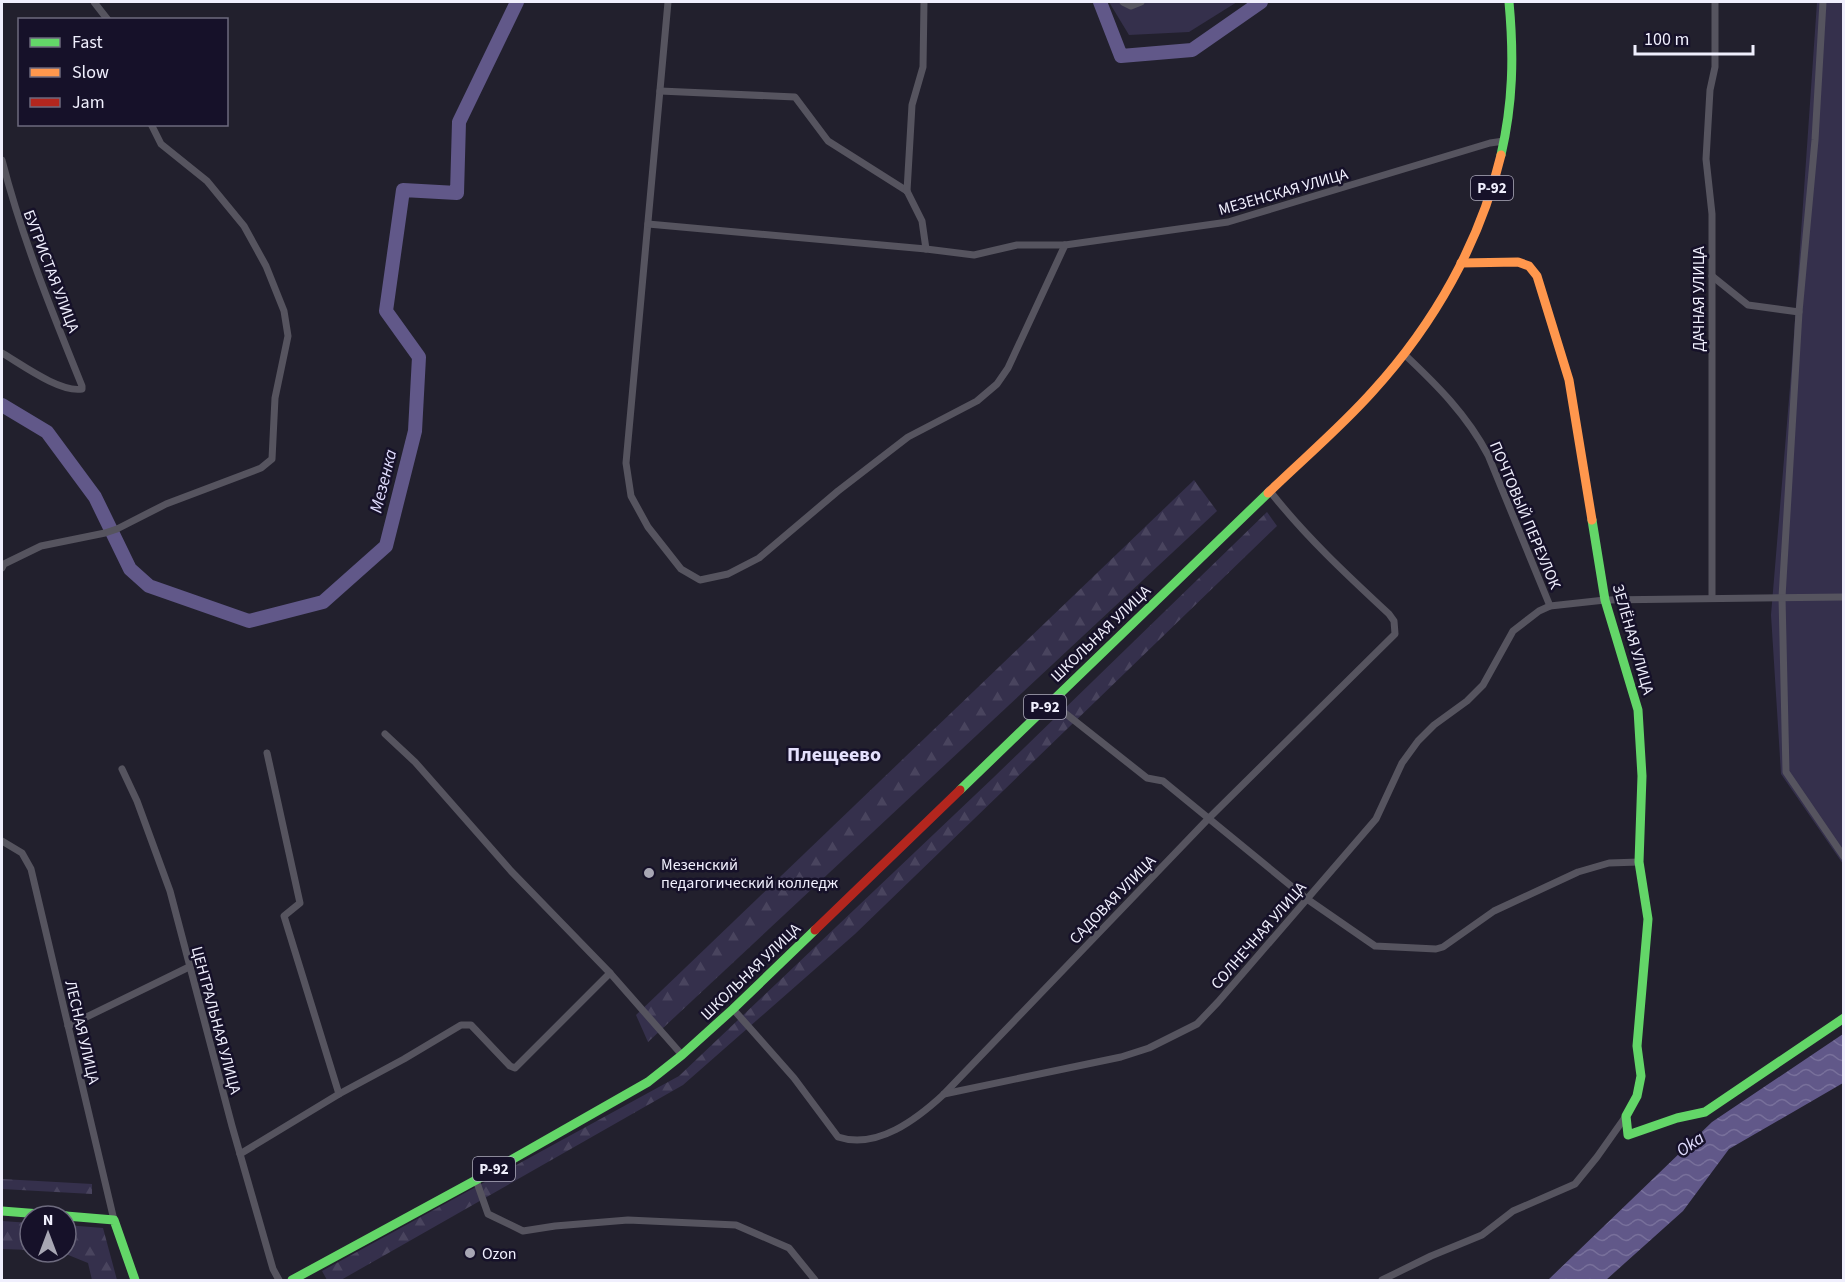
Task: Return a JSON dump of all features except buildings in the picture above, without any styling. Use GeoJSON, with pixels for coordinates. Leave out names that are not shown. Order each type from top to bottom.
{"type":"FeatureCollection","features":[{"type":"Feature","properties":{"kind":"main road","name":"Р-92"},"geometry":{"type":"LineString","coordinates":[[1404,354],[1422,331],[1461,263],[1491,190],[1504,141],[1514,65],[1509,2]]}},
{"type":"Feature","properties":{"kind":"main road","name":"ЗЕЛЁНАЯ УЛИЦА"},"geometry":{"type":"LineString","coordinates":[[1461,263],[1518,262],[1529,266],[1537,276],[1569,380],[1605,600],[1638,710],[1642,776],[1639,862],[1648,919],[1636,1046],[1641,1076],[1636,1096],[1626,1116]]}},
{"type":"Feature","properties":{"kind":"main road","name":"ШКОЛЬНАЯ УЛИЦА"},"geometry":{"type":"LineString","coordinates":[[682,1055],[733,1009],[1372,392],[1404,354]]}},
{"type":"Feature","properties":{"kind":"main road"},"geometry":{"type":"LineString","coordinates":[[1626,1116],[1628,1135],[1677,1118],[1705,1112],[1844,1018]]}},
{"type":"Feature","properties":{"kind":"main road","name":"Р-92"},"geometry":{"type":"LineString","coordinates":[[292,1281],[300,1274],[476,1180],[648,1082],[682,1055]]}},
{"type":"Feature","properties":{"kind":"main road"},"geometry":{"type":"LineString","coordinates":[[2,1211],[18,1212]]}},
{"type":"Feature","properties":{"kind":"main road"},"geometry":{"type":"LineString","coordinates":[[78,1217],[114,1220],[135,1281]]}},
{"type":"Feature","properties":{"kind":"street"},"geometry":{"type":"LineString","coordinates":[[94,2],[106,18]]}},
{"type":"Feature","properties":{"kind":"street"},"geometry":{"type":"LineString","coordinates":[[668,2],[626,463],[631,496],[648,527],[681,569],[700,580],[728,574],[759,558],[838,491],[908,437],[976,401],[998,384],[1008,368],[1065,246]]}},
{"type":"Feature","properties":{"kind":"street"},"geometry":{"type":"LineString","coordinates":[[907,192],[912,105],[923,67],[924,2]]}},
{"type":"Feature","properties":{"kind":"street"},"geometry":{"type":"LineString","coordinates":[[1123,2],[1131,6],[1141,2]]}},
{"type":"Feature","properties":{"kind":"street","name":"ДАЧНАЯ УЛИЦА"},"geometry":{"type":"LineString","coordinates":[[1712,598],[1712,214],[1706,159],[1709,99],[1715,67],[1715,2]]}},
{"type":"Feature","properties":{"kind":"street"},"geometry":{"type":"LineString","coordinates":[[1823,2],[1815,140],[1799,312],[1782,597],[1786,772],[1844,857]]}},
{"type":"Feature","properties":{"kind":"street"},"geometry":{"type":"LineString","coordinates":[[660,91],[795,98],[828,141],[907,192],[922,221],[926,249]]}},
{"type":"Feature","properties":{"kind":"street"},"geometry":{"type":"LineString","coordinates":[[2,568],[4,564],[41,546],[117,529],[166,504],[261,468],[272,459],[275,398],[288,336],[284,312],[266,266],[244,226],[207,181],[161,144],[152,126]]}},
{"type":"Feature","properties":{"kind":"street","name":"МЕЗЕНСКАЯ УЛИЦА"},"geometry":{"type":"LineString","coordinates":[[648,224],[974,255],[1017,245],[1065,246],[1228,222],[1490,143],[1504,141]]}},
{"type":"Feature","properties":{"kind":"street","name":"БУГРИСТАЯ УЛИЦА"},"geometry":{"type":"LineString","coordinates":[[2,160],[14,206],[82,389],[79,391],[60,387],[2,353]]}},
{"type":"Feature","properties":{"kind":"street"},"geometry":{"type":"LineString","coordinates":[[1712,276],[1748,305],[1799,312]]}},
{"type":"Feature","properties":{"kind":"street","name":"ПОЧТОВЫЙ ПЕРЕУЛОК"},"geometry":{"type":"LineString","coordinates":[[1404,354],[1455,405],[1477,434],[1488,455],[1550,606]]}},
{"type":"Feature","properties":{"kind":"street","name":"САДОВАЯ УЛИЦА"},"geometry":{"type":"LineString","coordinates":[[733,1009],[794,1078],[838,1137],[860,1141],[908,1124],[944,1094],[1208,819],[1395,634],[1394,621],[1389,614],[1333,563],[1287,514],[1269,490]]}},
{"type":"Feature","properties":{"kind":"street"},"geometry":{"type":"LineString","coordinates":[[1550,606],[1605,600],[1844,597]]}},
{"type":"Feature","properties":{"kind":"street","name":"СОЛНЕЧНАЯ УЛИЦА"},"geometry":{"type":"LineString","coordinates":[[944,1094],[1120,1057],[1149,1048],[1197,1024],[1376,819],[1402,763],[1418,741],[1434,725],[1467,702],[1483,685],[1513,631],[1539,611],[1550,606]]}},
{"type":"Feature","properties":{"kind":"street"},"geometry":{"type":"LineString","coordinates":[[1050,702],[1147,778],[1163,781],[1307,899],[1375,946],[1436,949],[1443,947],[1494,911],[1578,872],[1609,863],[1639,862]]}},
{"type":"Feature","properties":{"kind":"street"},"geometry":{"type":"LineString","coordinates":[[385,734],[415,762],[511,871],[610,973],[682,1055]]}},
{"type":"Feature","properties":{"kind":"street"},"geometry":{"type":"LineString","coordinates":[[267,753],[300,903],[284,916],[339,1094]]}},
{"type":"Feature","properties":{"kind":"street","name":"ЦЕНТРАЛЬНАЯ УЛИЦА"},"geometry":{"type":"LineString","coordinates":[[122,769],[137,801],[170,891],[240,1154],[273,1269],[279,1281]]}},
{"type":"Feature","properties":{"kind":"street","name":"ЛЕСНАЯ УЛИЦА"},"geometry":{"type":"LineString","coordinates":[[2,841],[22,853],[31,869],[114,1220]]}},
{"type":"Feature","properties":{"kind":"street"},"geometry":{"type":"LineString","coordinates":[[68,1026],[189,967]]}},
{"type":"Feature","properties":{"kind":"street"},"geometry":{"type":"LineString","coordinates":[[240,1154],[339,1094],[461,1026],[471,1026],[510,1066],[515,1068],[610,973]]}},
{"type":"Feature","properties":{"kind":"street"},"geometry":{"type":"LineString","coordinates":[[1382,1281],[1431,1256],[1482,1235],[1513,1211],[1575,1184],[1626,1116]]}},
{"type":"Feature","properties":{"kind":"street"},"geometry":{"type":"LineString","coordinates":[[476,1180],[488,1214],[523,1231],[628,1220],[736,1225],[789,1248],[815,1281]]}},
{"type":"Feature","properties":{"kind":"green space"},"geometry":{"type":"Polygon","coordinates":[[[1109,2],[1237,2],[1189,32],[1129,35],[1109,2]]]}},
{"type":"Feature","properties":{"kind":"green space"},"geometry":{"type":"Polygon","coordinates":[[[1817,2],[1843,2],[1843,864],[1781,774],[1771,615],[1792,363],[1817,2]]]}},
{"type":"Feature","properties":{"kind":"green space"},"geometry":{"type":"Polygon","coordinates":[[[1194,480],[1217,511],[648,1042],[636,1015],[1194,480]]]}},
{"type":"Feature","properties":{"kind":"green space"},"geometry":{"type":"Polygon","coordinates":[[[1267,512],[1277,526],[855,934],[683,1085],[341,1280],[327,1280],[322,1271],[679,1076],[994,777],[1267,512]]]}},
{"type":"Feature","properties":{"kind":"green space"},"geometry":{"type":"Polygon","coordinates":[[[2,1179],[92,1184],[92,1194],[2,1189],[2,1179]]]}},
{"type":"Feature","properties":{"kind":"green space"},"geometry":{"type":"Polygon","coordinates":[[[2,1221],[18,1222],[18,1250],[2,1249],[2,1221]]]}},
{"type":"Feature","properties":{"kind":"green space"},"geometry":{"type":"Polygon","coordinates":[[[78,1226],[103,1228],[117,1280],[92,1280],[88,1263],[78,1259],[78,1226]]]}},
{"type":"Feature","properties":{"kind":"water","name":"Oka"},"geometry":{"type":"Polygon","coordinates":[[[1843,1034],[1843,1083],[1729,1149],[1683,1211],[1606,1280],[1548,1280],[1712,1122],[1843,1034]]]}},
{"type":"Feature","properties":{"kind":"waterway","name":"Мезенка"},"geometry":{"type":"LineString","coordinates":[[2,405],[47,432],[95,497],[130,569],[149,586],[249,621],[323,602],[386,546],[415,431],[419,357],[386,311],[403,190],[457,193],[459,122],[517,2]]}},
{"type":"Feature","properties":{"kind":"waterway","name":"Мезенка"},"geometry":{"type":"LineString","coordinates":[[1100,2],[1121,56],[1192,50],[1261,2]]}},
{"type":"Feature","properties":{"kind":"traffic: fast"},"geometry":{"type":"LineString","coordinates":[[1501,155],[1508,117],[1511,79],[1512,41],[1509,2]]}},
{"type":"Feature","properties":{"kind":"traffic: fast"},"geometry":{"type":"LineString","coordinates":[[960,790],[1268,493]]}},
{"type":"Feature","properties":{"kind":"traffic: fast"},"geometry":{"type":"LineString","coordinates":[[1592,520],[1605,600],[1638,710],[1642,776],[1639,862],[1648,919],[1637,1046],[1641,1076],[1637,1096],[1626,1116],[1628,1135],[1677,1118],[1705,1112],[1844,1018]]}},
{"type":"Feature","properties":{"kind":"traffic: fast"},"geometry":{"type":"LineString","coordinates":[[292,1280],[476,1180],[648,1082],[733,1009],[815,930]]}},
{"type":"Feature","properties":{"kind":"traffic: fast"},"geometry":{"type":"LineString","coordinates":[[2,1211],[18,1212]]}},
{"type":"Feature","properties":{"kind":"traffic: fast"},"geometry":{"type":"LineString","coordinates":[[78,1217],[114,1220],[135,1280]]}},
{"type":"Feature","properties":{"kind":"traffic: slow"},"geometry":{"type":"LineString","coordinates":[[1268,493],[1361,404],[1416,338],[1435,310],[1467,251],[1481,220],[1501,155]]}},
{"type":"Feature","properties":{"kind":"traffic: slow"},"geometry":{"type":"LineString","coordinates":[[1461,263],[1518,262],[1529,266],[1537,276],[1569,380],[1592,520]]}},
{"type":"Feature","properties":{"kind":"traffic: jam"},"geometry":{"type":"LineString","coordinates":[[815,930],[960,790]]}},
{"type":"Feature","properties":{"kind":"place","name":"Мезенский педагогический колледж"},"geometry":{"type":"Point","coordinates":[649,873]}},
{"type":"Feature","properties":{"kind":"place","name":"Ozon"},"geometry":{"type":"Point","coordinates":[470,1253]}},
{"type":"Feature","properties":{"kind":"district","name":"Плещеево"},"geometry":{"type":"Point","coordinates":[834,754]}}]}
